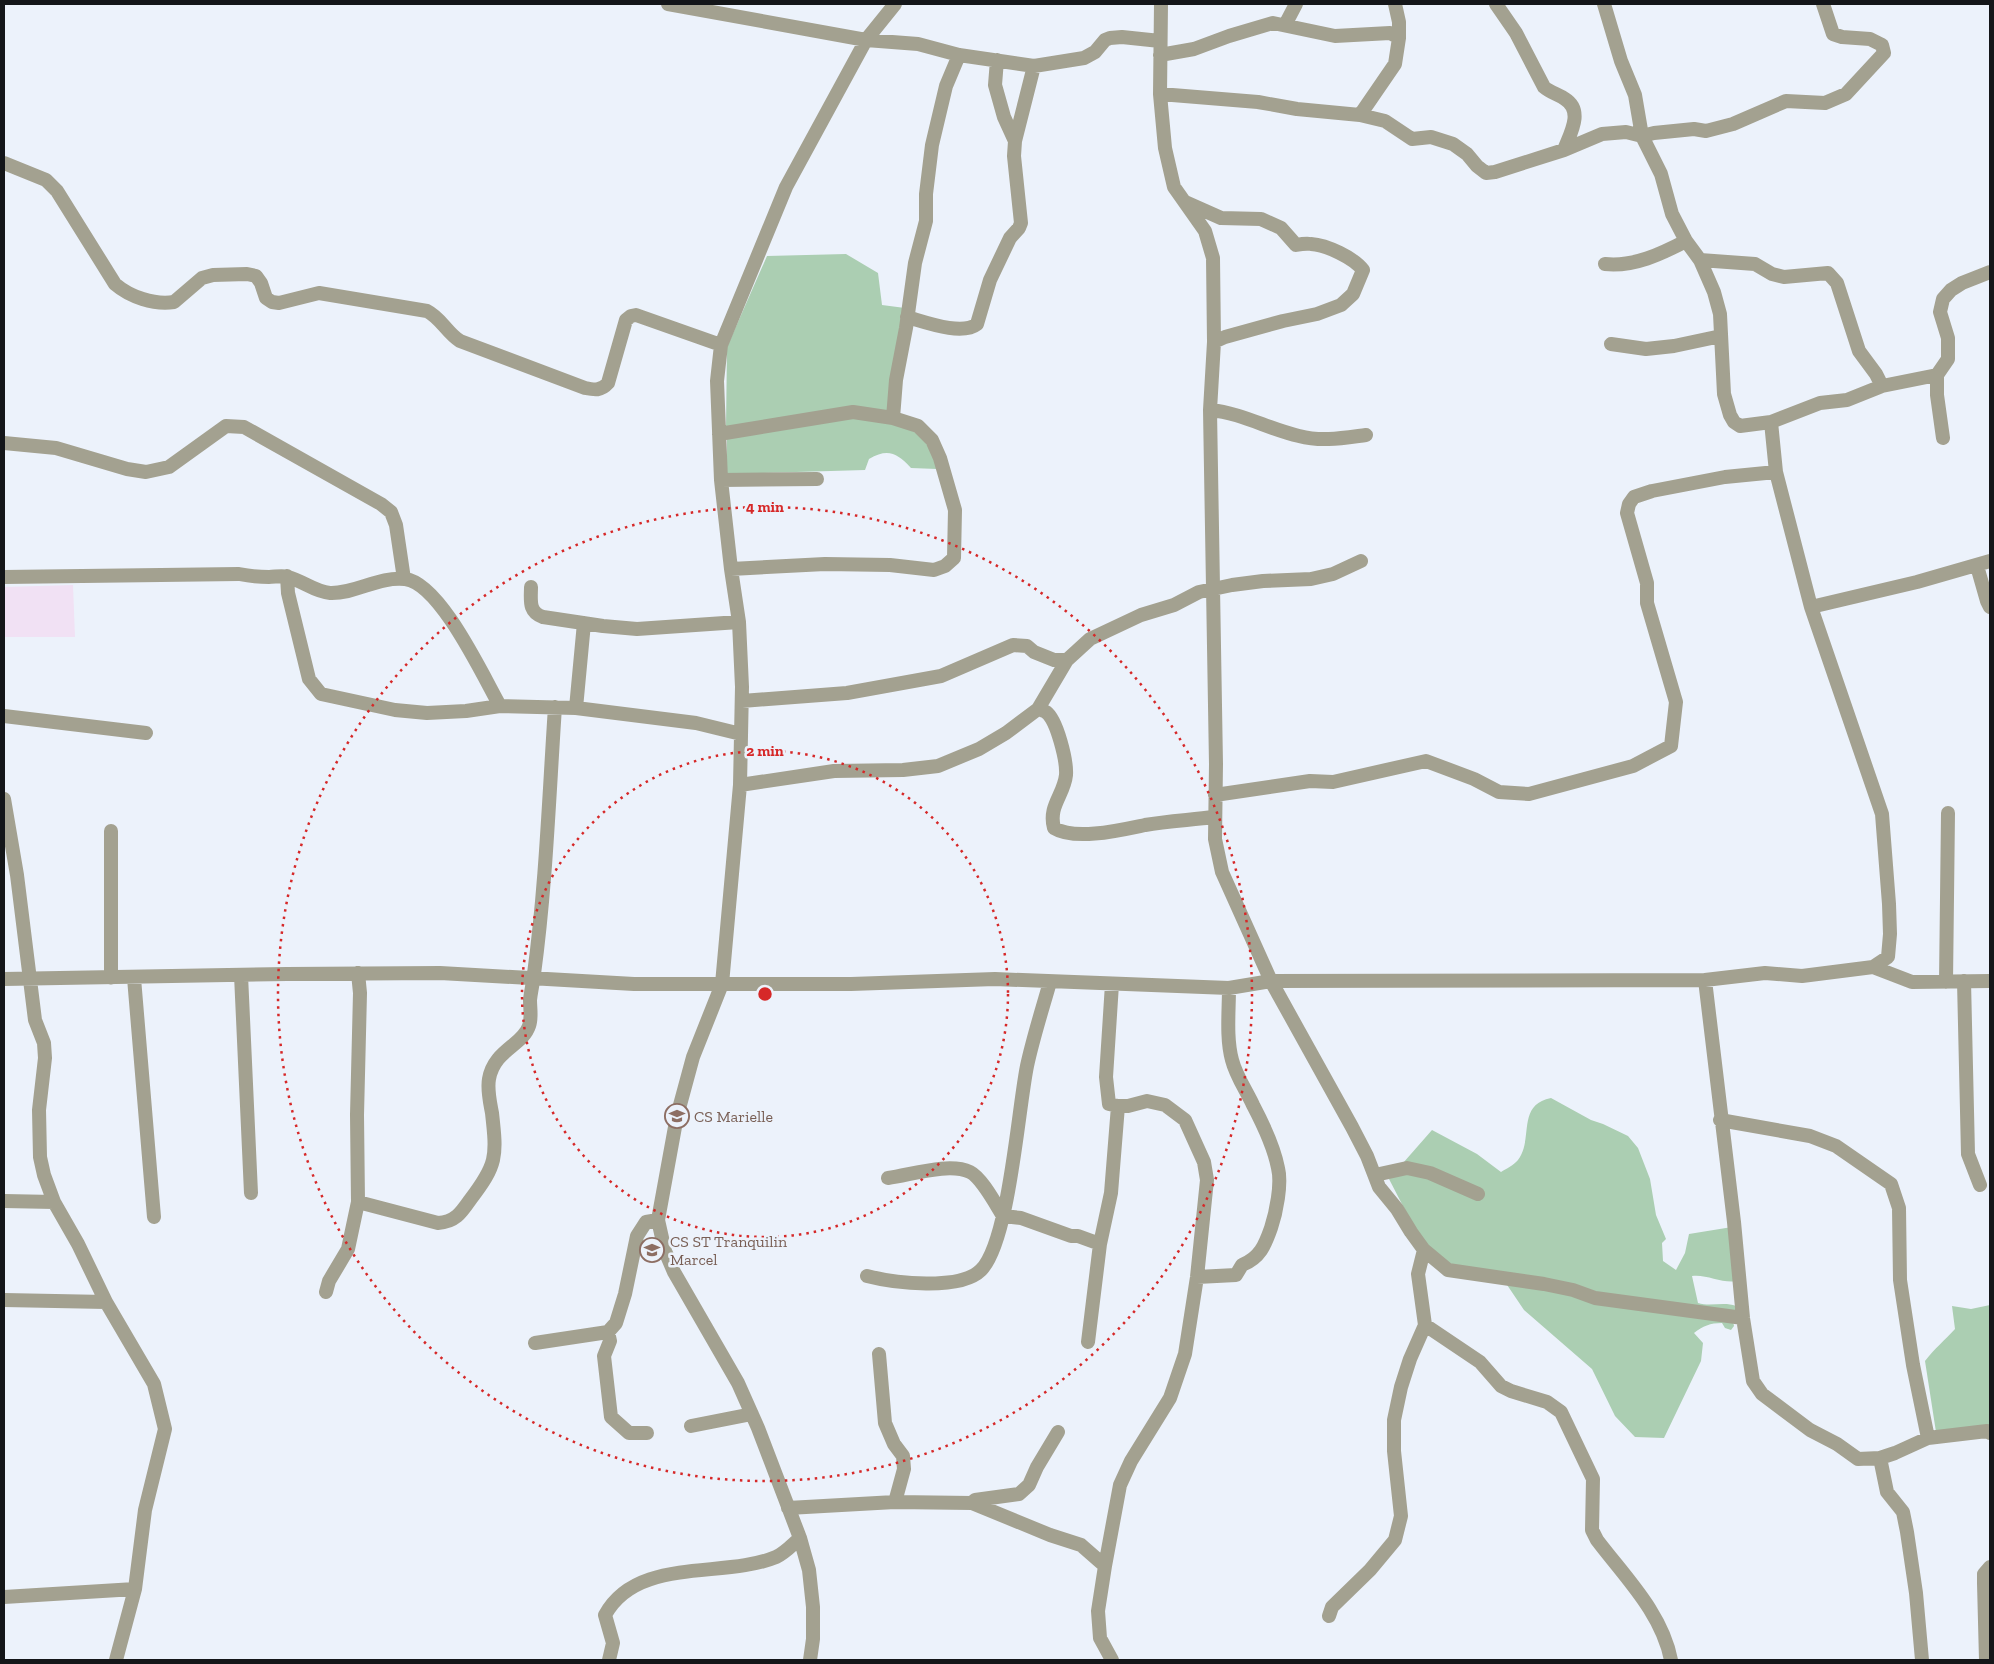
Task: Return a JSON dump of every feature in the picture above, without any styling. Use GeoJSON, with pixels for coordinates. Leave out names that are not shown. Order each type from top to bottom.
{"type":"FeatureCollection","features":[{"type":"Feature","properties":{"kind":"street"},"geometry":{"type":"LineString","coordinates":[[668,4],[707,7],[866,40],[918,44],[959,55],[1034,66],[1084,58],[1095,52],[1105,40],[1110,38],[1122,37],[1160,41]]}},
{"type":"Feature","properties":{"kind":"street"},"geometry":{"type":"LineString","coordinates":[[810,1660],[813,1639],[813,1607],[809,1570],[800,1538],[752,1414],[726,1360],[674,1272],[665,1251],[658,1220],[676,1116],[693,1057],[722,984],[740,785],[742,701],[738,622],[730,570],[721,480],[717,381],[721,345],[786,187],[866,40],[895,4]]}},
{"type":"Feature","properties":{"kind":"street"},"geometry":{"type":"LineString","coordinates":[[1161,4],[1160,94],[1164,148],[1174,187],[1205,231],[1213,258],[1214,342],[1210,410],[1214,817],[1215,839],[1222,872],[1271,981],[1332,1089],[1367,1156],[1379,1187],[1397,1209],[1424,1250],[1448,1270],[1544,1284],[1573,1290],[1595,1298],[1743,1318]]}},
{"type":"Feature","properties":{"kind":"street"},"geometry":{"type":"LineString","coordinates":[[1285,25],[1296,4]]}},
{"type":"Feature","properties":{"kind":"street"},"geometry":{"type":"LineString","coordinates":[[1496,4],[1516,33],[1544,87],[1566,99],[1574,109],[1575,118],[1564,150]]}},
{"type":"Feature","properties":{"kind":"street"},"geometry":{"type":"LineString","coordinates":[[1604,4],[1620,60],[1635,95],[1642,136],[1661,174],[1672,214],[1686,240],[1700,260],[1714,292],[1720,314],[1724,394],[1734,422],[1740,426],[1770,422],[1820,403],[1847,400],[1882,386],[1937,375]]}},
{"type":"Feature","properties":{"kind":"street"},"geometry":{"type":"LineString","coordinates":[[1160,94],[1258,102],[1297,109],[1360,115],[1385,121],[1412,139],[1431,138],[1454,144],[1486,173],[1513,168],[1602,134],[1626,132],[1642,136],[1654,133],[1722,128],[1786,102],[1825,103],[1846,94],[1884,53],[1882,45],[1870,39],[1842,37],[1834,34],[1823,4]]}},
{"type":"Feature","properties":{"kind":"street"},"geometry":{"type":"LineString","coordinates":[[1360,115],[1395,64],[1399,38],[1399,5]]}},
{"type":"Feature","properties":{"kind":"street"},"geometry":{"type":"LineString","coordinates":[[1160,55],[1194,50],[1264,24],[1274,23],[1335,36],[1390,33],[1399,38]]}},
{"type":"Feature","properties":{"kind":"street"},"geometry":{"type":"LineString","coordinates":[[893,418],[896,380],[915,263],[926,221],[926,194],[932,145],[946,86],[959,55]]}},
{"type":"Feature","properties":{"kind":"street"},"geometry":{"type":"LineString","coordinates":[[998,60],[995,85],[1004,117],[1015,141]]}},
{"type":"Feature","properties":{"kind":"street"},"geometry":{"type":"LineString","coordinates":[[907,318],[936,326],[964,329],[972,328],[977,324],[990,280],[1010,238],[1021,223],[1014,156],[1015,141],[1034,66]]}},
{"type":"Feature","properties":{"kind":"street"},"geometry":{"type":"LineString","coordinates":[[4,162],[46,180],[62,198],[114,284],[124,292],[155,302],[174,302],[202,278],[212,275],[247,274],[256,276],[261,283],[266,298],[272,302],[279,303],[319,293],[427,311],[435,316],[460,341],[585,388],[598,390],[608,383],[626,320],[630,316],[636,315],[721,345]]}},
{"type":"Feature","properties":{"kind":"street"},"geometry":{"type":"LineString","coordinates":[[1184,202],[1220,218],[1261,219],[1281,228],[1296,245],[1312,244],[1335,251],[1357,262],[1363,270],[1353,294],[1341,305],[1317,314],[1283,321],[1214,342]]}},
{"type":"Feature","properties":{"kind":"street"},"geometry":{"type":"LineString","coordinates":[[1605,264],[1613,265],[1660,255],[1686,240]]}},
{"type":"Feature","properties":{"kind":"street"},"geometry":{"type":"LineString","coordinates":[[1700,260],[1755,264],[1772,274],[1784,277],[1828,273],[1837,283],[1859,351],[1876,374],[1882,386]]}},
{"type":"Feature","properties":{"kind":"street"},"geometry":{"type":"LineString","coordinates":[[1943,438],[1937,395],[1937,375],[1948,359],[1948,338],[1940,312],[1943,298],[1950,290],[1962,283],[1990,272]]}},
{"type":"Feature","properties":{"kind":"street"},"geometry":{"type":"LineString","coordinates":[[1610,344],[1646,349],[1674,346],[1721,336]]}},
{"type":"Feature","properties":{"kind":"street"},"geometry":{"type":"LineString","coordinates":[[1210,410],[1241,415],[1279,430],[1317,439],[1366,435]]}},
{"type":"Feature","properties":{"kind":"street"},"geometry":{"type":"LineString","coordinates":[[720,434],[853,412],[893,418],[918,426],[932,440],[940,458],[955,510],[954,558],[945,566],[934,570],[890,565],[824,564],[730,570]]}},
{"type":"Feature","properties":{"kind":"street"},"geometry":{"type":"LineString","coordinates":[[4,979],[440,973],[634,984],[851,984],[995,980],[1229,988],[1271,981],[1705,980],[1765,973],[1802,976],[1873,967],[1888,957],[1890,934],[1882,814],[1811,606],[1776,472],[1770,422]]}},
{"type":"Feature","properties":{"kind":"street"},"geometry":{"type":"LineString","coordinates":[[4,443],[56,448],[127,469],[146,472],[169,467],[226,426],[244,427],[381,504],[391,512],[396,525],[404,578]]}},
{"type":"Feature","properties":{"kind":"street"},"geometry":{"type":"LineString","coordinates":[[1215,795],[1310,781],[1332,782],[1426,761],[1474,779],[1499,792],[1529,794],[1632,766],[1671,746],[1676,702],[1647,603],[1647,583],[1627,513],[1629,504],[1634,497],[1652,491],[1725,477],[1776,472]]}},
{"type":"Feature","properties":{"kind":"street"},"geometry":{"type":"LineString","coordinates":[[721,480],[817,479]]}},
{"type":"Feature","properties":{"kind":"street"},"geometry":{"type":"LineString","coordinates":[[740,785],[834,771],[903,770],[938,766],[979,749],[1038,709],[1067,660],[1090,639],[1141,615],[1174,605],[1199,592],[1213,588],[1270,580],[1311,579],[1333,574],[1361,561]]}},
{"type":"Feature","properties":{"kind":"street"},"geometry":{"type":"LineString","coordinates":[[1811,606],[1984,564],[1990,607]]}},
{"type":"Feature","properties":{"kind":"street"},"geometry":{"type":"LineString","coordinates":[[4,577],[239,574],[260,577],[287,576],[320,591],[330,593],[404,578],[423,587],[447,613],[500,706]]}},
{"type":"Feature","properties":{"kind":"street"},"geometry":{"type":"LineString","coordinates":[[287,576],[288,593],[308,679],[322,694],[395,710],[427,713],[466,712],[500,706],[576,708],[696,723],[741,734]]}},
{"type":"Feature","properties":{"kind":"street"},"geometry":{"type":"LineString","coordinates":[[531,587],[531,608],[536,614],[584,623],[637,629],[738,622]]}},
{"type":"Feature","properties":{"kind":"street"},"geometry":{"type":"LineString","coordinates":[[576,708],[584,623]]}},
{"type":"Feature","properties":{"kind":"street"},"geometry":{"type":"LineString","coordinates":[[742,701],[847,693],[941,676],[1013,645],[1027,646],[1034,652],[1054,660],[1067,660]]}},
{"type":"Feature","properties":{"kind":"street"},"geometry":{"type":"LineString","coordinates":[[358,1202],[438,1223],[447,1223],[455,1219],[462,1212],[484,1181],[494,1162],[496,1149],[489,1095],[489,1080],[493,1065],[526,1033],[530,1026],[533,978],[544,888],[555,707]]}},
{"type":"Feature","properties":{"kind":"street"},"geometry":{"type":"LineString","coordinates":[[1038,709],[1046,712],[1057,731],[1065,762],[1066,774],[1063,786],[1052,811],[1054,828],[1062,832],[1101,834],[1144,826],[1214,817]]}},
{"type":"Feature","properties":{"kind":"street"},"geometry":{"type":"LineString","coordinates":[[4,716],[146,733]]}},
{"type":"Feature","properties":{"kind":"street"},"geometry":{"type":"LineString","coordinates":[[4,799],[11,875],[36,1024],[42,1034],[45,1051],[39,1110],[40,1157],[44,1175],[54,1202],[78,1244],[106,1302],[154,1384],[165,1429],[145,1510],[135,1589],[116,1660]]}},
{"type":"Feature","properties":{"kind":"street"},"geometry":{"type":"LineString","coordinates":[[1946,982],[1948,813]]}},
{"type":"Feature","properties":{"kind":"street"},"geometry":{"type":"LineString","coordinates":[[111,831],[111,978]]}},
{"type":"Feature","properties":{"kind":"street"},"geometry":{"type":"LineString","coordinates":[[1873,967],[1912,982],[1990,981]]}},
{"type":"Feature","properties":{"kind":"street"},"geometry":{"type":"LineString","coordinates":[[326,1292],[329,1281],[348,1249],[358,1202],[357,1115],[360,993],[358,973]]}},
{"type":"Feature","properties":{"kind":"street"},"geometry":{"type":"LineString","coordinates":[[241,975],[252,1193]]}},
{"type":"Feature","properties":{"kind":"street"},"geometry":{"type":"LineString","coordinates":[[134,978],[154,1216]]}},
{"type":"Feature","properties":{"kind":"street"},"geometry":{"type":"LineString","coordinates":[[1705,980],[1720,1120],[1734,1222],[1743,1318],[1753,1380],[1762,1394],[1810,1430],[1837,1444],[1858,1459],[1880,1458],[1928,1438],[1987,1431],[1990,1433]]}},
{"type":"Feature","properties":{"kind":"street"},"geometry":{"type":"LineString","coordinates":[[1964,981],[1968,1154],[1980,1185]]}},
{"type":"Feature","properties":{"kind":"street"},"geometry":{"type":"LineString","coordinates":[[867,1276],[929,1284],[960,1281],[981,1270],[995,1248],[1003,1216],[1027,1065],[1050,982]]}},
{"type":"Feature","properties":{"kind":"street"},"geometry":{"type":"LineString","coordinates":[[1112,984],[1106,1077],[1109,1104],[1118,1106],[1147,1101],[1165,1105],[1185,1120],[1204,1162],[1207,1180],[1197,1278],[1184,1354],[1170,1398],[1131,1461],[1120,1485],[1098,1611],[1100,1638],[1112,1660]]}},
{"type":"Feature","properties":{"kind":"street"},"geometry":{"type":"LineString","coordinates":[[1197,1278],[1236,1275],[1242,1264],[1252,1261],[1265,1245],[1274,1218],[1279,1183],[1279,1169],[1269,1141],[1254,1106],[1236,1073],[1231,1058],[1229,988]]}},
{"type":"Feature","properties":{"kind":"street"},"geometry":{"type":"LineString","coordinates":[[1088,1342],[1100,1244],[1111,1193],[1118,1106]]}},
{"type":"Feature","properties":{"kind":"street"},"geometry":{"type":"LineString","coordinates":[[1720,1120],[1810,1136],[1836,1146],[1891,1184],[1899,1208],[1900,1280],[1913,1365],[1928,1438]]}},
{"type":"Feature","properties":{"kind":"street"},"geometry":{"type":"LineString","coordinates":[[888,1178],[946,1168],[971,1172],[982,1184],[1003,1216]]}},
{"type":"Feature","properties":{"kind":"street"},"geometry":{"type":"LineString","coordinates":[[1374,1175],[1407,1168],[1430,1173],[1478,1194]]}},
{"type":"Feature","properties":{"kind":"street"},"geometry":{"type":"LineString","coordinates":[[4,1201],[54,1202]]}},
{"type":"Feature","properties":{"kind":"street"},"geometry":{"type":"LineString","coordinates":[[1003,1216],[1022,1218],[1071,1236],[1078,1236],[1100,1244]]}},
{"type":"Feature","properties":{"kind":"street"},"geometry":{"type":"LineString","coordinates":[[534,1343],[608,1332],[616,1323],[623,1301],[637,1236],[646,1222],[658,1220]]}},
{"type":"Feature","properties":{"kind":"street"},"geometry":{"type":"LineString","coordinates":[[1329,1616],[1332,1607],[1370,1570],[1395,1540],[1400,1516],[1394,1451],[1394,1420],[1400,1387],[1425,1325],[1418,1274],[1424,1250]]}},
{"type":"Feature","properties":{"kind":"street"},"geometry":{"type":"LineString","coordinates":[[4,1300],[106,1302]]}},
{"type":"Feature","properties":{"kind":"street"},"geometry":{"type":"LineString","coordinates":[[1425,1325],[1480,1362],[1501,1386],[1547,1402],[1562,1412],[1593,1479],[1592,1530],[1597,1540],[1648,1606],[1668,1645],[1671,1660]]}},
{"type":"Feature","properties":{"kind":"street"},"geometry":{"type":"LineString","coordinates":[[608,1332],[610,1341],[604,1356],[611,1417],[629,1433],[647,1433]]}},
{"type":"Feature","properties":{"kind":"street"},"geometry":{"type":"LineString","coordinates":[[879,1354],[885,1423],[894,1444],[903,1456],[904,1469],[895,1502]]}},
{"type":"Feature","properties":{"kind":"street"},"geometry":{"type":"LineString","coordinates":[[691,1426],[752,1414]]}},
{"type":"Feature","properties":{"kind":"street"},"geometry":{"type":"LineString","coordinates":[[972,1503],[975,1500],[1019,1494],[1029,1485],[1037,1467],[1058,1432]]}},
{"type":"Feature","properties":{"kind":"street"},"geometry":{"type":"LineString","coordinates":[[1880,1458],[1887,1492],[1903,1512],[1916,1592],[1922,1660]]}},
{"type":"Feature","properties":{"kind":"street"},"geometry":{"type":"LineString","coordinates":[[788,1508],[895,1502],[972,1503],[1050,1535],[1081,1545],[1105,1566]]}},
{"type":"Feature","properties":{"kind":"street"},"geometry":{"type":"LineString","coordinates":[[610,1660],[613,1643],[605,1615],[611,1604],[624,1592],[669,1574],[689,1570],[742,1565],[777,1556],[800,1538]]}},
{"type":"Feature","properties":{"kind":"street"},"geometry":{"type":"LineString","coordinates":[[1986,1660],[1984,1574],[1990,1567]]}},
{"type":"Feature","properties":{"kind":"street"},"geometry":{"type":"LineString","coordinates":[[4,1597],[135,1589]]}},
{"type":"Feature","properties":{"kind":"shaded area"},"geometry":{"type":"Polygon","coordinates":[[[73,585],[75,637],[4,637],[4,587],[73,585]]]}},
{"type":"Feature","properties":{"kind":"green space"},"geometry":{"type":"Polygon","coordinates":[[[846,254],[878,273],[882,305],[905,308],[888,413],[726,427],[727,347],[767,256],[846,254]]]}},
{"type":"Feature","properties":{"kind":"green space"},"geometry":{"type":"Polygon","coordinates":[[[850,418],[892,423],[911,430],[927,443],[937,469],[911,468],[897,456],[887,453],[869,459],[865,470],[727,474],[727,439],[850,418]]]}},
{"type":"Feature","properties":{"kind":"green space"},"geometry":{"type":"Polygon","coordinates":[[[1551,1098],[1591,1120],[1628,1136],[1638,1148],[1650,1179],[1656,1215],[1666,1239],[1662,1243],[1663,1261],[1676,1270],[1685,1253],[1689,1234],[1732,1227],[1738,1281],[1732,1282],[1703,1276],[1692,1276],[1698,1303],[1736,1306],[1734,1326],[1731,1330],[1725,1328],[1722,1323],[1714,1324],[1694,1333],[1703,1343],[1701,1361],[1664,1438],[1635,1437],[1615,1416],[1592,1369],[1524,1310],[1499,1273],[1457,1269],[1446,1264],[1436,1255],[1417,1230],[1389,1179],[1432,1130],[1477,1154],[1501,1172],[1516,1162],[1523,1152],[1529,1115],[1533,1108],[1540,1102],[1551,1098]]]}},
{"type":"Feature","properties":{"kind":"green space"},"geometry":{"type":"Polygon","coordinates":[[[1990,1305],[1990,1426],[1936,1432],[1925,1361],[1955,1329],[1952,1306],[1971,1309],[1990,1305]]]}},
{"type":"Feature","properties":{"kind":"place","name":"CS Marielle"},"geometry":{"type":"Point","coordinates":[677,1116]}},
{"type":"Feature","properties":{"kind":"place","name":"CS ST Tranquilin Marcel"},"geometry":{"type":"Point","coordinates":[652,1250]}}]}
